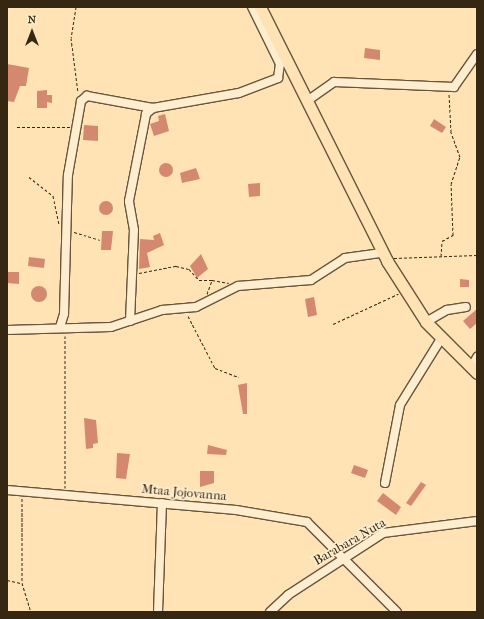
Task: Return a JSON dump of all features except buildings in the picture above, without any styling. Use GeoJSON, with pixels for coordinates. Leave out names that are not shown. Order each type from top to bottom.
{"type":"FeatureCollection","features":[{"type":"Feature","properties":{"kind":"main road"},"geometry":{"type":"LineString","coordinates":[[260,7],[385,257],[405,291],[426,322],[474,371]]}},
{"type":"Feature","properties":{"kind":"street"},"geometry":{"type":"LineString","coordinates":[[60,327],[64,314],[66,228],[74,128],[81,101],[87,96],[153,108],[239,93],[278,78],[280,64],[252,7]]}},
{"type":"Feature","properties":{"kind":"street"},"geometry":{"type":"LineString","coordinates":[[307,101],[334,82],[447,89],[462,81],[467,65],[477,54]]}},
{"type":"Feature","properties":{"kind":"street"},"geometry":{"type":"LineString","coordinates":[[130,321],[134,230],[129,201],[146,114],[153,108]]}},
{"type":"Feature","properties":{"kind":"street"},"geometry":{"type":"LineString","coordinates":[[7,330],[60,327],[99,329],[130,321],[162,310],[196,307],[207,300],[238,286],[302,282],[345,258],[385,257]]}},
{"type":"Feature","properties":{"kind":"street"},"geometry":{"type":"LineString","coordinates":[[426,322],[447,310],[466,307]]}},
{"type":"Feature","properties":{"kind":"street"},"geometry":{"type":"LineString","coordinates":[[385,483],[400,405],[441,339]]}},
{"type":"Feature","properties":{"kind":"street"},"geometry":{"type":"LineString","coordinates":[[474,371],[477,357]]}},
{"type":"Feature","properties":{"kind":"street","name":"Mtaa Jojovanna"},"geometry":{"type":"LineString","coordinates":[[7,490],[236,510],[306,522],[344,556],[397,612]]}},
{"type":"Feature","properties":{"kind":"street"},"geometry":{"type":"LineString","coordinates":[[158,612],[162,503]]}},
{"type":"Feature","properties":{"kind":"street","name":"Barabara Nuta"},"geometry":{"type":"LineString","coordinates":[[270,612],[344,556],[394,529],[433,528],[477,521]]}},
{"type":"Feature","properties":{"kind":"path"},"geometry":{"type":"LineString","coordinates":[[76,7],[71,38],[81,101]]}},
{"type":"Feature","properties":{"kind":"path"},"geometry":{"type":"LineString","coordinates":[[441,256],[442,241],[453,235],[451,184],[460,157],[451,132],[447,89]]}},
{"type":"Feature","properties":{"kind":"path"},"geometry":{"type":"LineString","coordinates":[[17,127],[74,128]]}},
{"type":"Feature","properties":{"kind":"path"},"geometry":{"type":"LineString","coordinates":[[29,177],[53,196],[57,222],[66,228],[100,240]]}},
{"type":"Feature","properties":{"kind":"path"},"geometry":{"type":"LineString","coordinates":[[385,257],[400,255],[477,255]]}},
{"type":"Feature","properties":{"kind":"path"},"geometry":{"type":"LineString","coordinates":[[132,274],[176,266],[189,268],[199,280],[212,280],[238,286]]}},
{"type":"Feature","properties":{"kind":"path"},"geometry":{"type":"LineString","coordinates":[[207,300],[212,280]]}},
{"type":"Feature","properties":{"kind":"path"},"geometry":{"type":"LineString","coordinates":[[333,324],[405,291]]}},
{"type":"Feature","properties":{"kind":"path"},"geometry":{"type":"LineString","coordinates":[[183,309],[215,368],[238,377]]}},
{"type":"Feature","properties":{"kind":"path"},"geometry":{"type":"LineString","coordinates":[[70,328],[63,346],[64,488],[71,496]]}},
{"type":"Feature","properties":{"kind":"path"},"geometry":{"type":"LineString","coordinates":[[22,492],[22,583],[31,612]]}},
{"type":"Feature","properties":{"kind":"path"},"geometry":{"type":"LineString","coordinates":[[7,580],[22,583]]}}]}
